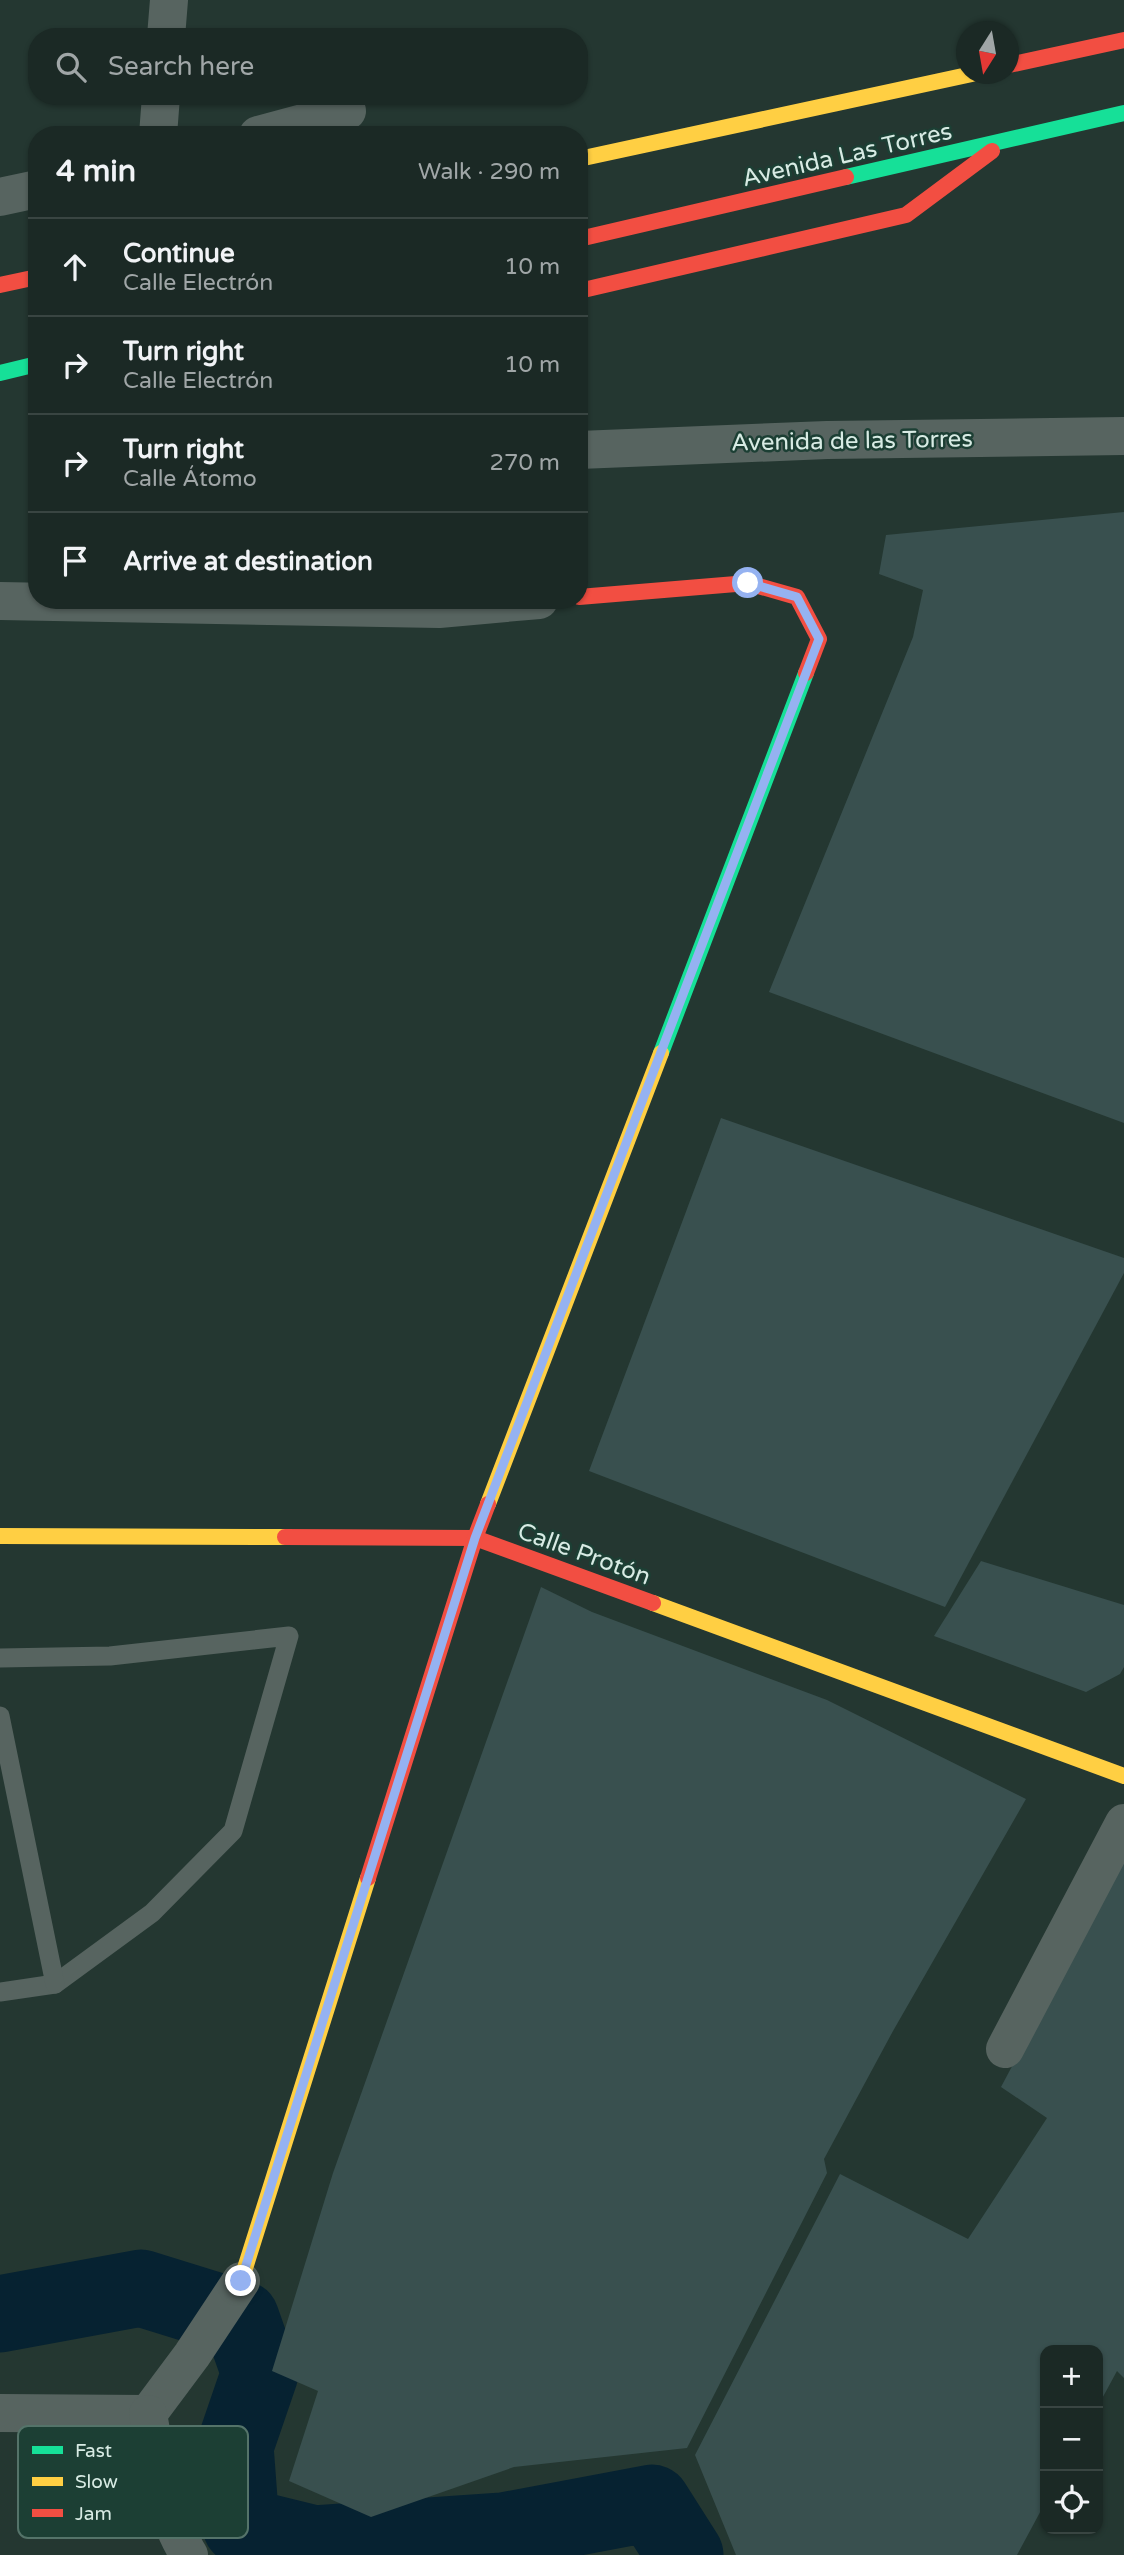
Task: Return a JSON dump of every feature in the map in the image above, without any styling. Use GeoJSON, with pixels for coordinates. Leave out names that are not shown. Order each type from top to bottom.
{"type":"FeatureCollection","features":[{"type":"Feature","properties":{"kind":"main road"},"geometry":{"type":"LineString","coordinates":[[1019,63],[1124,40]]}},
{"type":"Feature","properties":{"kind":"main road"},"geometry":{"type":"LineString","coordinates":[[588,157],[956,77]]}},
{"type":"Feature","properties":{"kind":"main road","name":"Avenida Las Torres"},"geometry":{"type":"LineString","coordinates":[[588,237],[1124,113]]}},
{"type":"Feature","properties":{"kind":"main road"},"geometry":{"type":"LineString","coordinates":[[588,289],[906,215],[1004,142]]}},
{"type":"Feature","properties":{"kind":"main road"},"geometry":{"type":"LineString","coordinates":[[0,285],[28,279]]}},
{"type":"Feature","properties":{"kind":"main road"},"geometry":{"type":"LineString","coordinates":[[0,373],[28,366]]}},
{"type":"Feature","properties":{"kind":"main road"},"geometry":{"type":"LineString","coordinates":[[241,2281],[475,1538],[819,639],[797,597],[748,583],[588,596]]}},
{"type":"Feature","properties":{"kind":"main road","name":"Calle Protón"},"geometry":{"type":"LineString","coordinates":[[0,1536],[475,1538],[1124,1776]]}},
{"type":"Feature","properties":{"kind":"street"},"geometry":{"type":"LineString","coordinates":[[167,28],[169,0]]}},
{"type":"Feature","properties":{"kind":"street"},"geometry":{"type":"LineString","coordinates":[[159,126],[160,105]]}},
{"type":"Feature","properties":{"kind":"street"},"geometry":{"type":"LineString","coordinates":[[291,126],[347,111]]}},
{"type":"Feature","properties":{"kind":"street"},"geometry":{"type":"LineString","coordinates":[[0,197],[28,191]]}},
{"type":"Feature","properties":{"kind":"street","name":"Avenida de las Torres"},"geometry":{"type":"LineString","coordinates":[[588,450],[827,440],[1124,436]]}},
{"type":"Feature","properties":{"kind":"street"},"geometry":{"type":"LineString","coordinates":[[0,601],[28,602]]}},
{"type":"Feature","properties":{"kind":"street"},"geometry":{"type":"LineString","coordinates":[[1004,2049],[1124,1823]]}},
{"type":"Feature","properties":{"kind":"street"},"geometry":{"type":"LineString","coordinates":[[151,2426],[149,2414],[241,2281]]}},
{"type":"Feature","properties":{"kind":"street"},"geometry":{"type":"LineString","coordinates":[[0,2413],[149,2414]]}},
{"type":"Feature","properties":{"kind":"street"},"geometry":{"type":"LineString","coordinates":[[179,2538],[189,2555]]}},
{"type":"Feature","properties":{"kind":"lane"},"geometry":{"type":"LineString","coordinates":[[0,1658],[110,1656],[289,1636],[233,1831],[152,1913],[55,1984],[0,1992]]}},
{"type":"Feature","properties":{"kind":"lane"},"geometry":{"type":"LineString","coordinates":[[0,1716],[55,1984]]}},
{"type":"Feature","properties":{"kind":"building"},"geometry":{"type":"Polygon","coordinates":[[[1124,512],[1124,1123],[769,992],[913,637],[923,590],[879,574],[886,535],[1124,512]]]}},
{"type":"Feature","properties":{"kind":"building"},"geometry":{"type":"Polygon","coordinates":[[[721,1118],[1124,1258],[1124,1273],[945,1607],[589,1471],[721,1118]]]}},
{"type":"Feature","properties":{"kind":"building"},"geometry":{"type":"Polygon","coordinates":[[[981,1561],[1124,1605],[1124,1667],[1120,1674],[1086,1692],[934,1636],[981,1561]]]}},
{"type":"Feature","properties":{"kind":"building"},"geometry":{"type":"Polygon","coordinates":[[[541,1587],[592,1612],[827,1700],[1026,1799],[893,2031],[824,2159],[827,2173],[687,2448],[514,2467],[371,2517],[289,2481],[318,2391],[272,2371],[333,2173],[541,1587]]]}},
{"type":"Feature","properties":{"kind":"building"},"geometry":{"type":"Polygon","coordinates":[[[1124,1856],[1124,2378],[1117,2371],[1103,2397],[1103,2345],[1040,2345],[1040,2512],[1017,2555],[736,2555],[695,2455],[840,2174],[968,2239],[1047,2118],[1001,2087],[1124,1856]]]}},
{"type":"Feature","properties":{"kind":"waterway"},"geometry":{"type":"LineString","coordinates":[[0,2314],[141,2288],[241,2319],[260,2373],[242,2426]]}},
{"type":"Feature","properties":{"kind":"waterway"},"geometry":{"type":"LineString","coordinates":[[248,2528],[314,2544],[503,2531],[652,2503],[685,2555]]}},
{"type":"Feature","properties":{"kind":"traffic: fast"},"geometry":{"type":"LineString","coordinates":[[846,177],[1124,113]]}},
{"type":"Feature","properties":{"kind":"traffic: fast"},"geometry":{"type":"LineString","coordinates":[[0,373],[28,366]]}},
{"type":"Feature","properties":{"kind":"traffic: fast"},"geometry":{"type":"LineString","coordinates":[[661,1053],[806,673]]}},
{"type":"Feature","properties":{"kind":"traffic: slow"},"geometry":{"type":"LineString","coordinates":[[588,157],[956,77]]}},
{"type":"Feature","properties":{"kind":"traffic: slow"},"geometry":{"type":"LineString","coordinates":[[488,1504],[661,1053]]}},
{"type":"Feature","properties":{"kind":"traffic: slow"},"geometry":{"type":"LineString","coordinates":[[0,1536],[285,1537]]}},
{"type":"Feature","properties":{"kind":"traffic: slow"},"geometry":{"type":"LineString","coordinates":[[653,1603],[1124,1776]]}},
{"type":"Feature","properties":{"kind":"traffic: slow"},"geometry":{"type":"LineString","coordinates":[[241,2281],[368,1878]]}},
{"type":"Feature","properties":{"kind":"traffic: jam"},"geometry":{"type":"LineString","coordinates":[[1019,63],[1124,40]]}},
{"type":"Feature","properties":{"kind":"traffic: jam"},"geometry":{"type":"LineString","coordinates":[[588,289],[906,215],[992,151]]}},
{"type":"Feature","properties":{"kind":"traffic: jam"},"geometry":{"type":"LineString","coordinates":[[588,237],[846,177]]}},
{"type":"Feature","properties":{"kind":"traffic: jam"},"geometry":{"type":"LineString","coordinates":[[0,285],[28,279]]}},
{"type":"Feature","properties":{"kind":"traffic: jam"},"geometry":{"type":"LineString","coordinates":[[588,596],[748,583],[797,597],[819,639],[806,673]]}},
{"type":"Feature","properties":{"kind":"traffic: jam"},"geometry":{"type":"LineString","coordinates":[[368,1878],[488,1504]]}},
{"type":"Feature","properties":{"kind":"traffic: jam"},"geometry":{"type":"LineString","coordinates":[[285,1537],[475,1538],[653,1603]]}},
{"type":"Feature","properties":{"kind":"route"},"geometry":{"type":"LineString","coordinates":[[241,2281],[475,1538],[819,639],[797,597],[748,583]]}}]}
